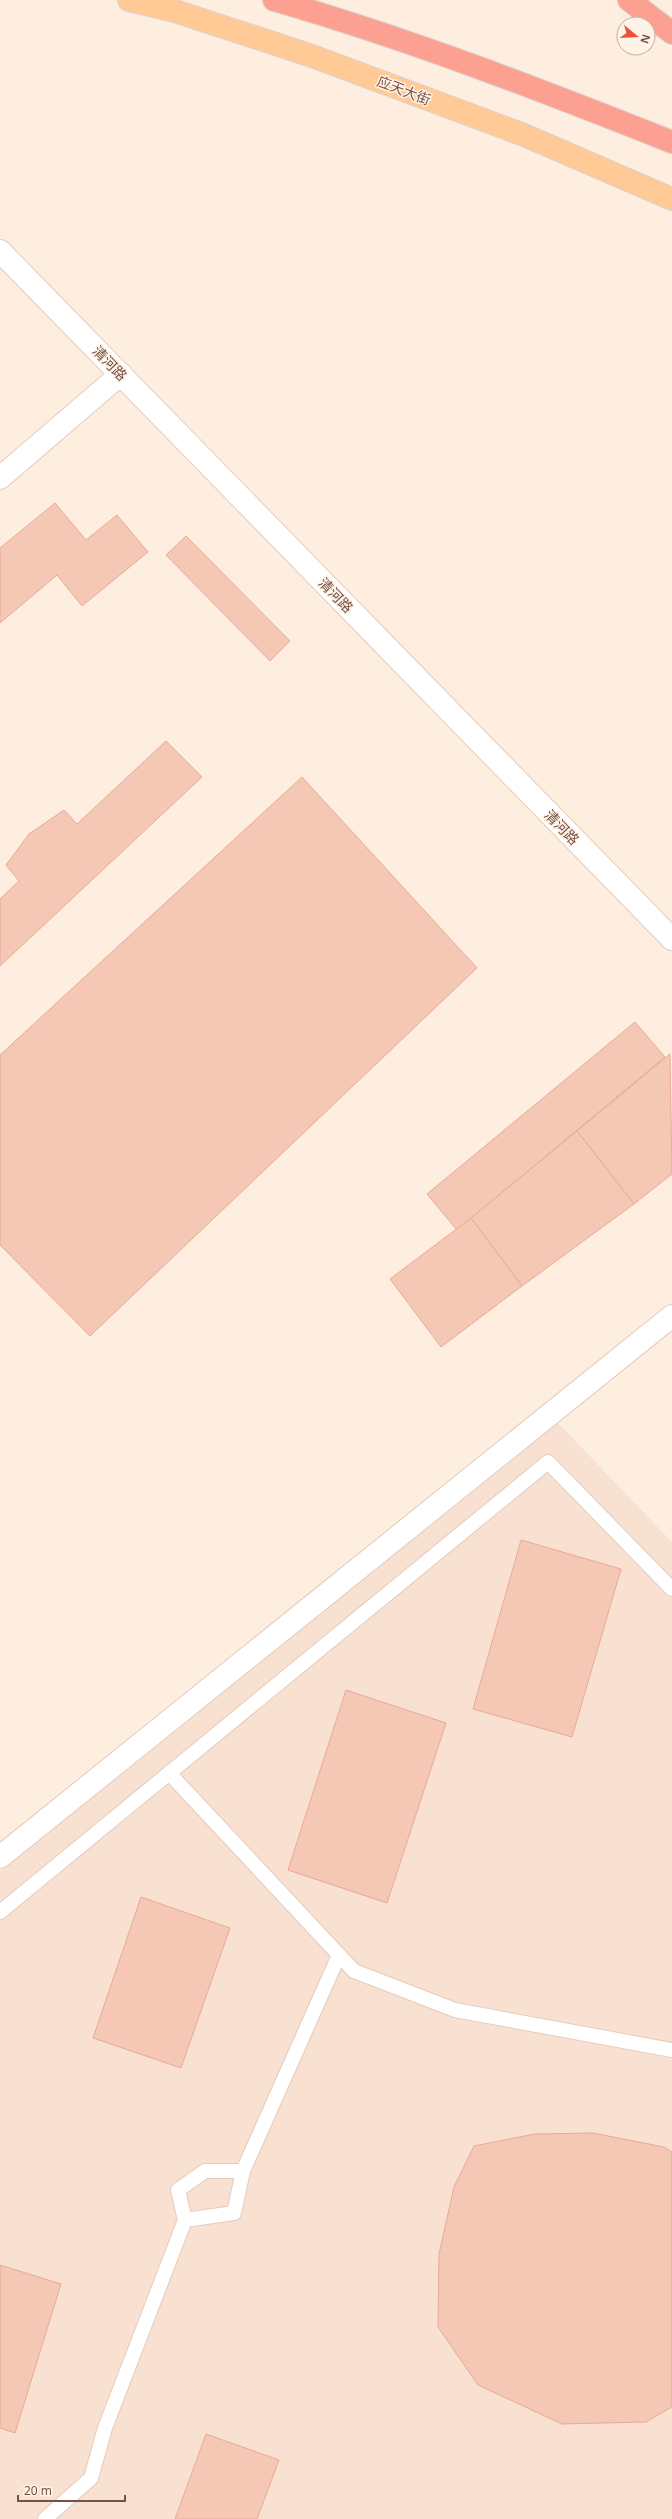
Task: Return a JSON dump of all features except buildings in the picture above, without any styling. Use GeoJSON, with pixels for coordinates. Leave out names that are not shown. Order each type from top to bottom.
{"type":"FeatureCollection","features":[{"type":"Feature","properties":{"kind":"highway"},"geometry":{"type":"LineString","coordinates":[[274,0],[317,12],[530,86],[672,142]]}},
{"type":"Feature","properties":{"kind":"highway"},"geometry":{"type":"LineString","coordinates":[[629,0],[672,33]]}},
{"type":"Feature","properties":{"kind":"main road","name":"应天大街"},"geometry":{"type":"LineString","coordinates":[[129,0],[175,11],[312,56],[524,135],[672,199]]}},
{"type":"Feature","properties":{"kind":"street","name":"清河路"},"geometry":{"type":"LineString","coordinates":[[0,250],[672,939]]}},
{"type":"Feature","properties":{"kind":"street"},"geometry":{"type":"LineString","coordinates":[[0,478],[121,374]]}},
{"type":"Feature","properties":{"kind":"street"},"geometry":{"type":"LineString","coordinates":[[0,1857],[672,1316]]}},
{"type":"Feature","properties":{"kind":"lane"},"geometry":{"type":"LineString","coordinates":[[0,1912],[548,1462],[672,1589]]}},
{"type":"Feature","properties":{"kind":"lane"},"geometry":{"type":"LineString","coordinates":[[169,1773],[354,1971],[455,2010],[672,2050]]}},
{"type":"Feature","properties":{"kind":"lane"},"geometry":{"type":"LineString","coordinates":[[185,2220],[234,2213],[243,2171],[339,1955]]}},
{"type":"Feature","properties":{"kind":"lane"},"geometry":{"type":"LineString","coordinates":[[45,2519],[91,2478],[105,2428],[185,2220],[178,2190],[205,2171],[243,2171]]}},
{"type":"Feature","properties":{"kind":"shaded area"},"geometry":{"type":"Polygon","coordinates":[[[557,1422],[672,1542],[672,2519],[0,2519],[0,1871],[557,1422]]]}}]}
